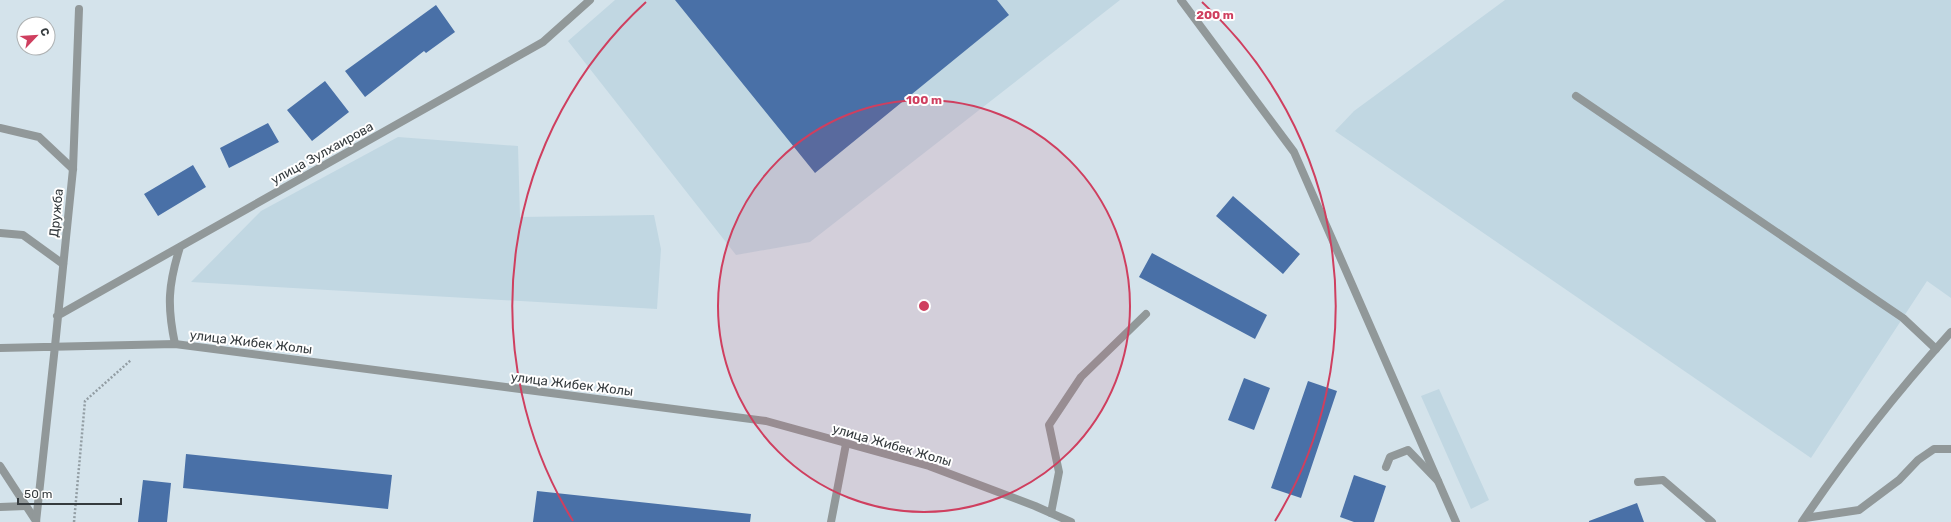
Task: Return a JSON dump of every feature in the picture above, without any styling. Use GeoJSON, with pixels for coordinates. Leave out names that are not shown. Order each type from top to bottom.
{"type":"FeatureCollection","features":[{"type":"Feature","properties":{"kind":"street","name":"улица Зулхаирова"},"geometry":{"type":"LineString","coordinates":[[57,316],[543,42],[590,0]]}},
{"type":"Feature","properties":{"kind":"street"},"geometry":{"type":"LineString","coordinates":[[1181,0],[1294,152],[1456,522]]}},
{"type":"Feature","properties":{"kind":"street","name":"Дружба"},"geometry":{"type":"LineString","coordinates":[[36,522],[73,169],[79,9]]}},
{"type":"Feature","properties":{"kind":"street"},"geometry":{"type":"LineString","coordinates":[[1576,96],[1903,318],[1936,349]]}},
{"type":"Feature","properties":{"kind":"street"},"geometry":{"type":"LineString","coordinates":[[0,128],[39,137],[73,169]]}},
{"type":"Feature","properties":{"kind":"street"},"geometry":{"type":"LineString","coordinates":[[0,233],[23,235],[63,264]]}},
{"type":"Feature","properties":{"kind":"street"},"geometry":{"type":"LineString","coordinates":[[175,344],[169,315],[170,286],[180,247]]}},
{"type":"Feature","properties":{"kind":"street"},"geometry":{"type":"LineString","coordinates":[[1051,513],[1059,472],[1049,425],[1081,377],[1146,314]]}},
{"type":"Feature","properties":{"kind":"street"},"geometry":{"type":"LineString","coordinates":[[1803,520],[1839,467],[1898,393],[1951,332]]}},
{"type":"Feature","properties":{"kind":"street","name":"улица Жибек Жолы"},"geometry":{"type":"LineString","coordinates":[[0,348],[175,344],[766,421],[929,466],[1072,522]]}},
{"type":"Feature","properties":{"kind":"street"},"geometry":{"type":"LineString","coordinates":[[831,522],[846,444]]}},
{"type":"Feature","properties":{"kind":"street"},"geometry":{"type":"LineString","coordinates":[[1803,520],[1859,510],[1900,480],[1923,457],[1934,449],[1951,449]]}},
{"type":"Feature","properties":{"kind":"street"},"geometry":{"type":"LineString","coordinates":[[1386,468],[1390,457],[1408,450],[1438,481]]}},
{"type":"Feature","properties":{"kind":"street"},"geometry":{"type":"LineString","coordinates":[[0,466],[36,522]]}},
{"type":"Feature","properties":{"kind":"street"},"geometry":{"type":"LineString","coordinates":[[1638,482],[1663,480],[1712,522]]}},
{"type":"Feature","properties":{"kind":"street"},"geometry":{"type":"LineString","coordinates":[[0,507],[26,506]]}},
{"type":"Feature","properties":{"kind":"path"},"geometry":{"type":"LineString","coordinates":[[74,522],[86,401],[131,360]]}},
{"type":"Feature","properties":{"kind":"shaded area"},"geometry":{"type":"Polygon","coordinates":[[[615,0],[1120,0],[810,242],[736,255],[568,41],[615,0]]]}},
{"type":"Feature","properties":{"kind":"shaded area"},"geometry":{"type":"Polygon","coordinates":[[[1505,0],[1951,0],[1951,298],[1927,281],[1811,458],[1335,131],[1354,111],[1505,0]]]}},
{"type":"Feature","properties":{"kind":"shaded area"},"geometry":{"type":"Polygon","coordinates":[[[398,137],[518,146],[520,217],[654,215],[661,249],[657,309],[191,282],[261,211],[398,137]]]}},
{"type":"Feature","properties":{"kind":"shaded area"},"geometry":{"type":"Polygon","coordinates":[[[1439,389],[1489,500],[1471,509],[1421,396],[1439,389]]]}},
{"type":"Feature","properties":{"kind":"building"},"geometry":{"type":"Polygon","coordinates":[[[675,0],[997,0],[1009,15],[815,173],[675,0]]]}},
{"type":"Feature","properties":{"kind":"building"},"geometry":{"type":"Polygon","coordinates":[[[436,5],[455,32],[426,53],[424,51],[365,97],[345,71],[436,5]]]}},
{"type":"Feature","properties":{"kind":"building"},"geometry":{"type":"Polygon","coordinates":[[[325,81],[349,112],[312,141],[287,110],[325,81]]]}},
{"type":"Feature","properties":{"kind":"building"},"geometry":{"type":"Polygon","coordinates":[[[268,123],[279,142],[229,168],[220,148],[268,123]]]}},
{"type":"Feature","properties":{"kind":"building"},"geometry":{"type":"Polygon","coordinates":[[[193,165],[206,187],[158,216],[144,194],[193,165]]]}},
{"type":"Feature","properties":{"kind":"building"},"geometry":{"type":"Polygon","coordinates":[[[1233,196],[1300,254],[1283,274],[1216,216],[1233,196]]]}},
{"type":"Feature","properties":{"kind":"building"},"geometry":{"type":"Polygon","coordinates":[[[1152,253],[1267,315],[1255,339],[1139,277],[1152,253]]]}},
{"type":"Feature","properties":{"kind":"building"},"geometry":{"type":"Polygon","coordinates":[[[1244,378],[1270,388],[1254,430],[1228,420],[1244,378]]]}},
{"type":"Feature","properties":{"kind":"building"},"geometry":{"type":"Polygon","coordinates":[[[1308,381],[1337,391],[1301,498],[1271,488],[1308,381]]]}},
{"type":"Feature","properties":{"kind":"building"},"geometry":{"type":"Polygon","coordinates":[[[186,454],[392,475],[388,509],[183,488],[186,454]]]}},
{"type":"Feature","properties":{"kind":"building"},"geometry":{"type":"Polygon","coordinates":[[[1354,475],[1386,486],[1374,522],[1354,522],[1340,517],[1354,475]]]}},
{"type":"Feature","properties":{"kind":"building"},"geometry":{"type":"Polygon","coordinates":[[[143,480],[171,483],[167,522],[138,522],[143,480]]]}},
{"type":"Feature","properties":{"kind":"building"},"geometry":{"type":"Polygon","coordinates":[[[537,491],[751,514],[750,522],[533,522],[537,491]]]}},
{"type":"Feature","properties":{"kind":"building"},"geometry":{"type":"Polygon","coordinates":[[[1637,503],[1644,522],[1589,522],[1589,521],[1637,503]]]}}]}
